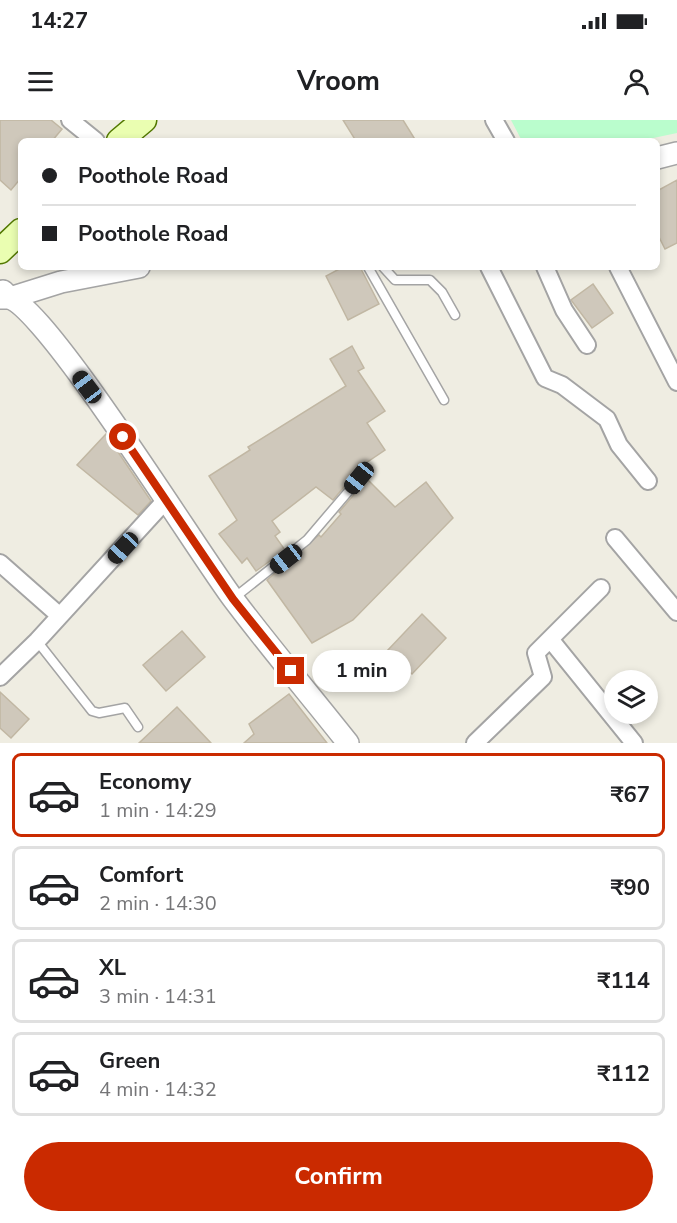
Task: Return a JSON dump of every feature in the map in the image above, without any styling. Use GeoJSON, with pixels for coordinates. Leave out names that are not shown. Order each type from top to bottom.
{"type":"FeatureCollection","features":[{"type":"Feature","properties":{"kind":"main road"},"geometry":{"type":"LineString","coordinates":[[123,138],[144,120]]}},
{"type":"Feature","properties":{"kind":"main road"},"geometry":{"type":"LineString","coordinates":[[0,251],[18,234]]}},
{"type":"Feature","properties":{"kind":"street"},"geometry":{"type":"LineString","coordinates":[[70,120],[92,138]]}},
{"type":"Feature","properties":{"kind":"street"},"geometry":{"type":"LineString","coordinates":[[495,120],[504,138]]}},
{"type":"Feature","properties":{"kind":"street"},"geometry":{"type":"LineString","coordinates":[[660,157],[677,153]]}},
{"type":"Feature","properties":{"kind":"street"},"geometry":{"type":"LineString","coordinates":[[3,295],[123,270]]}},
{"type":"Feature","properties":{"kind":"street"},"geometry":{"type":"LineString","coordinates":[[491,270],[545,378],[562,385],[607,418],[619,444],[648,481]]}},
{"type":"Feature","properties":{"kind":"street"},"geometry":{"type":"LineString","coordinates":[[546,270],[564,310],[587,345]]}},
{"type":"Feature","properties":{"kind":"street"},"geometry":{"type":"LineString","coordinates":[[620,270],[677,382]]}},
{"type":"Feature","properties":{"kind":"street"},"geometry":{"type":"LineString","coordinates":[[3,295],[32,316],[49,337],[112,421],[233,599],[348,743]]}},
{"type":"Feature","properties":{"kind":"street"},"geometry":{"type":"LineString","coordinates":[[0,677],[37,641],[165,501]]}},
{"type":"Feature","properties":{"kind":"street"},"geometry":{"type":"LineString","coordinates":[[615,538],[677,612]]}},
{"type":"Feature","properties":{"kind":"street"},"geometry":{"type":"LineString","coordinates":[[0,563],[60,616]]}},
{"type":"Feature","properties":{"kind":"street"},"geometry":{"type":"LineString","coordinates":[[475,743],[543,677],[536,653],[601,588]]}},
{"type":"Feature","properties":{"kind":"street"},"geometry":{"type":"LineString","coordinates":[[550,639],[634,743]]}},
{"type":"Feature","properties":{"kind":"lane"},"geometry":{"type":"LineString","coordinates":[[370,270],[444,400]]}},
{"type":"Feature","properties":{"kind":"lane"},"geometry":{"type":"LineString","coordinates":[[386,270],[395,280],[430,280],[442,292],[455,315]]}},
{"type":"Feature","properties":{"kind":"lane"},"geometry":{"type":"LineString","coordinates":[[233,599],[307,540],[359,478]]}},
{"type":"Feature","properties":{"kind":"lane"},"geometry":{"type":"LineString","coordinates":[[37,641],[92,711],[99,713],[125,708],[138,727]]}},
{"type":"Feature","properties":{"kind":"green space"},"geometry":{"type":"Polygon","coordinates":[[[511,120],[677,120],[677,133],[653,138],[520,138],[511,120]]]}},
{"type":"Feature","properties":{"kind":"building"},"geometry":{"type":"Polygon","coordinates":[[[0,120],[51,120],[62,129],[54,138],[18,138],[18,182],[11,190],[0,180],[0,120]]]}},
{"type":"Feature","properties":{"kind":"building"},"geometry":{"type":"Polygon","coordinates":[[[343,120],[403,120],[414,138],[354,138],[343,120]]]}},
{"type":"Feature","properties":{"kind":"building"},"geometry":{"type":"Polygon","coordinates":[[[677,180],[677,243],[665,249],[660,239],[660,189],[677,180]]]}},
{"type":"Feature","properties":{"kind":"building"},"geometry":{"type":"Polygon","coordinates":[[[337,270],[362,270],[379,304],[348,320],[326,276],[337,270]]]}},
{"type":"Feature","properties":{"kind":"building"},"geometry":{"type":"Polygon","coordinates":[[[593,284],[613,313],[592,328],[571,300],[593,284]]]}},
{"type":"Feature","properties":{"kind":"building"},"geometry":{"type":"Polygon","coordinates":[[[352,346],[364,368],[358,371],[385,411],[367,423],[385,450],[357,469],[361,473],[354,475],[333,500],[316,487],[272,521],[280,532],[275,536],[285,550],[256,571],[247,558],[242,563],[219,534],[237,520],[209,476],[250,450],[248,447],[346,386],[330,359],[352,346]]]}},
{"type":"Feature","properties":{"kind":"building"},"geometry":{"type":"Polygon","coordinates":[[[106,434],[151,501],[138,515],[77,465],[106,434]]]}},
{"type":"Feature","properties":{"kind":"building"},"geometry":{"type":"Polygon","coordinates":[[[365,477],[395,507],[426,482],[453,518],[353,620],[312,643],[267,580],[319,535],[321,537],[364,483],[365,477]]]}},
{"type":"Feature","properties":{"kind":"building"},"geometry":{"type":"Polygon","coordinates":[[[422,614],[446,638],[412,674],[387,651],[422,614]]]}},
{"type":"Feature","properties":{"kind":"building"},"geometry":{"type":"Polygon","coordinates":[[[182,631],[205,657],[166,691],[143,665],[182,631]]]}},
{"type":"Feature","properties":{"kind":"building"},"geometry":{"type":"Polygon","coordinates":[[[0,692],[29,719],[11,738],[0,728],[0,692]]]}},
{"type":"Feature","properties":{"kind":"building"},"geometry":{"type":"Polygon","coordinates":[[[289,694],[327,743],[244,743],[254,734],[249,724],[289,694]]]}},
{"type":"Feature","properties":{"kind":"building"},"geometry":{"type":"Polygon","coordinates":[[[177,707],[211,743],[139,743],[177,707]]]}},
{"type":"Feature","properties":{"kind":"route"},"geometry":{"type":"LineString","coordinates":[[123,437],[233,599],[291,671]]}}]}
